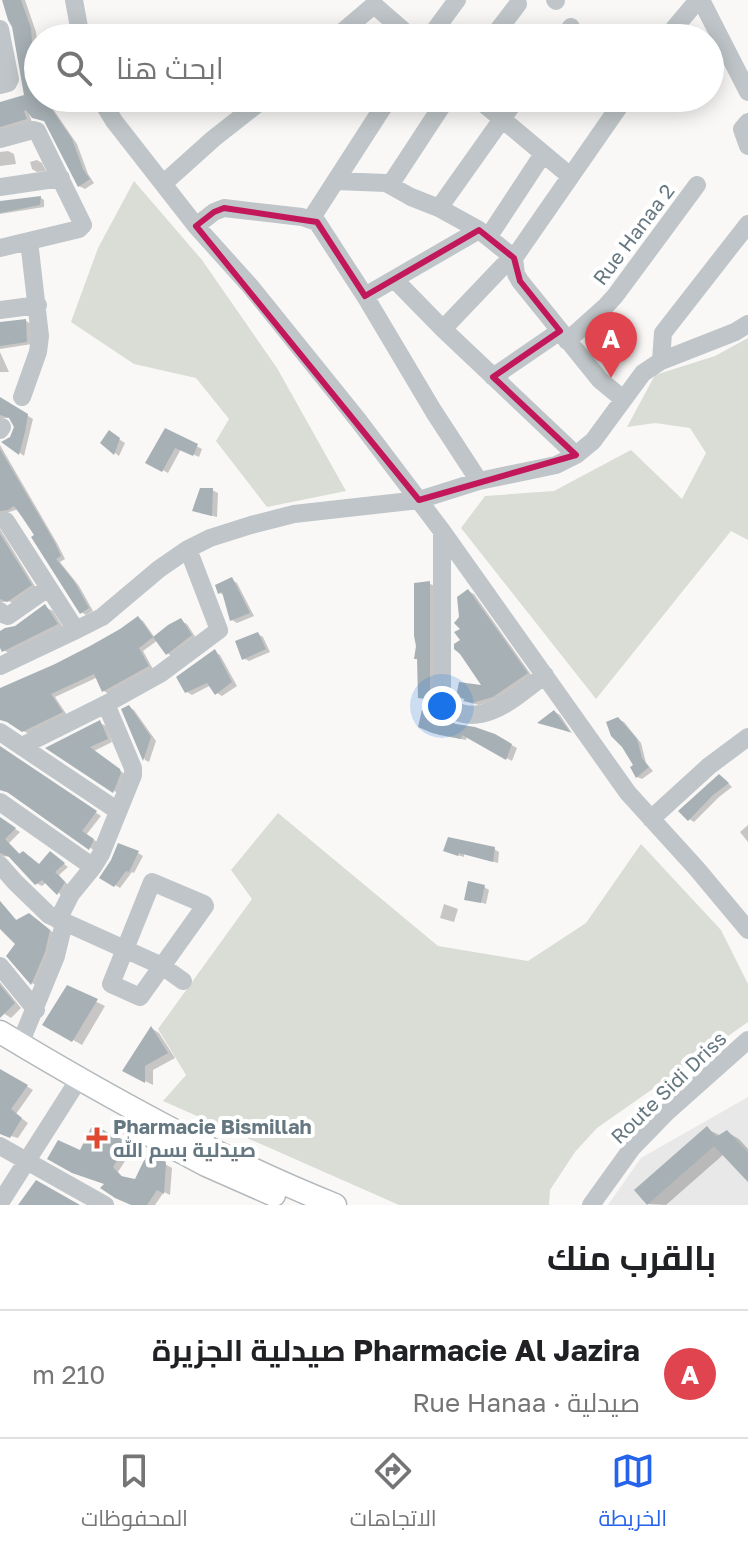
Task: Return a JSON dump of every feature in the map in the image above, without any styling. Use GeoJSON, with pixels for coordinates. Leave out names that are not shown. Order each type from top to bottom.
{"type":"FeatureCollection","features":[{"type":"Feature","properties":{"kind":"main road"},"geometry":{"type":"LineString","coordinates":[[0,1032],[10,1047],[206,1165],[297,1205]]}},
{"type":"Feature","properties":{"kind":"main road"},"geometry":{"type":"LineString","coordinates":[[75,1086],[335,1205]]}},
{"type":"Feature","properties":{"kind":"street"},"geometry":{"type":"LineString","coordinates":[[74,0],[78,24]]}},
{"type":"Feature","properties":{"kind":"street"},"geometry":{"type":"LineString","coordinates":[[439,24],[457,0]]}},
{"type":"Feature","properties":{"kind":"street"},"geometry":{"type":"LineString","coordinates":[[679,24],[700,0],[713,24]]}},
{"type":"Feature","properties":{"kind":"street"},"geometry":{"type":"LineString","coordinates":[[503,24],[518,4]]}},
{"type":"Feature","properties":{"kind":"street"},"geometry":{"type":"LineString","coordinates":[[352,24],[374,5],[396,24]]}},
{"type":"Feature","properties":{"kind":"street"},"geometry":{"type":"LineString","coordinates":[[0,29],[10,79],[8,83],[0,85]]}},
{"type":"Feature","properties":{"kind":"street"},"geometry":{"type":"LineString","coordinates":[[724,46],[748,92]]}},
{"type":"Feature","properties":{"kind":"street"},"geometry":{"type":"LineString","coordinates":[[109,112],[196,226],[250,286],[358,420],[442,531],[628,793],[748,930]]}},
{"type":"Feature","properties":{"kind":"street"},"geometry":{"type":"LineString","coordinates":[[164,183],[247,112]]}},
{"type":"Feature","properties":{"kind":"street"},"geometry":{"type":"LineString","coordinates":[[311,219],[380,112]]}},
{"type":"Feature","properties":{"kind":"street"},"geometry":{"type":"LineString","coordinates":[[390,185],[438,112]]}},
{"type":"Feature","properties":{"kind":"street"},"geometry":{"type":"LineString","coordinates":[[493,112],[570,176]]}},
{"type":"Feature","properties":{"kind":"street"},"geometry":{"type":"LineString","coordinates":[[439,208],[506,112]]}},
{"type":"Feature","properties":{"kind":"street"},"geometry":{"type":"LineString","coordinates":[[443,329],[514,258],[615,112]]}},
{"type":"Feature","properties":{"kind":"street"},"geometry":{"type":"LineString","coordinates":[[748,122],[742,129],[748,146]]}},
{"type":"Feature","properties":{"kind":"street"},"geometry":{"type":"LineString","coordinates":[[0,139],[37,131],[82,224],[79,229],[0,248]]}},
{"type":"Feature","properties":{"kind":"street"},"geometry":{"type":"LineString","coordinates":[[365,296],[484,233],[543,154]]}},
{"type":"Feature","properties":{"kind":"street"},"geometry":{"type":"LineString","coordinates":[[0,187],[61,178]]}},
{"type":"Feature","properties":{"kind":"street"},"geometry":{"type":"LineString","coordinates":[[336,181],[382,182],[484,233],[514,258],[520,281],[600,380],[623,399]]}},
{"type":"Feature","properties":{"kind":"street","name":"Rue Hanaa 2"},"geometry":{"type":"LineString","coordinates":[[493,377],[564,336],[615,296],[697,185]]}},
{"type":"Feature","properties":{"kind":"street"},"geometry":{"type":"LineString","coordinates":[[196,226],[224,208],[311,219],[321,227],[479,481]]}},
{"type":"Feature","properties":{"kind":"street"},"geometry":{"type":"LineString","coordinates":[[661,361],[663,333],[748,224]]}},
{"type":"Feature","properties":{"kind":"street"},"geometry":{"type":"LineString","coordinates":[[22,397],[38,352],[40,324],[29,241]]}},
{"type":"Feature","properties":{"kind":"street"},"geometry":{"type":"LineString","coordinates":[[394,279],[576,455]]}},
{"type":"Feature","properties":{"kind":"street"},"geometry":{"type":"LineString","coordinates":[[0,310],[38,305]]}},
{"type":"Feature","properties":{"kind":"street"},"geometry":{"type":"LineString","coordinates":[[0,666],[102,617],[159,569],[210,538],[294,514],[419,500],[479,481],[556,465],[576,455],[593,441],[643,373],[661,361],[748,324]]}},
{"type":"Feature","properties":{"kind":"street"},"geometry":{"type":"LineString","coordinates":[[6,521],[76,630]]}},
{"type":"Feature","properties":{"kind":"street"},"geometry":{"type":"LineString","coordinates":[[442,531],[442,692],[446,705],[459,712],[480,715],[507,703],[545,675]]}},
{"type":"Feature","properties":{"kind":"street"},"geometry":{"type":"LineString","coordinates":[[22,746],[160,674],[219,630],[188,549]]}},
{"type":"Feature","properties":{"kind":"street"},"geometry":{"type":"LineString","coordinates":[[0,611],[8,616],[48,588]]}},
{"type":"Feature","properties":{"kind":"street"},"geometry":{"type":"LineString","coordinates":[[10,1047],[36,1010],[56,956],[61,922],[71,894],[101,854],[134,771],[106,704]]}},
{"type":"Feature","properties":{"kind":"street"},"geometry":{"type":"LineString","coordinates":[[0,732],[118,811]]}},
{"type":"Feature","properties":{"kind":"street"},"geometry":{"type":"LineString","coordinates":[[651,819],[709,766],[748,737]]}},
{"type":"Feature","properties":{"kind":"street"},"geometry":{"type":"LineString","coordinates":[[0,802],[93,867]]}},
{"type":"Feature","properties":{"kind":"street"},"geometry":{"type":"LineString","coordinates":[[0,865],[42,910],[61,922],[162,966],[183,981]]}},
{"type":"Feature","properties":{"kind":"street"},"geometry":{"type":"LineString","coordinates":[[152,882],[205,906],[162,966],[141,996],[111,985],[152,882]]}},
{"type":"Feature","properties":{"kind":"street"},"geometry":{"type":"LineString","coordinates":[[0,966],[36,1010]]}},
{"type":"Feature","properties":{"kind":"street","name":"Route Sidi Driss"},"geometry":{"type":"LineString","coordinates":[[591,1205],[632,1148],[667,1112],[748,1040]]}},
{"type":"Feature","properties":{"kind":"street"},"geometry":{"type":"LineString","coordinates":[[0,1203],[75,1086]]}},
{"type":"Feature","properties":{"kind":"street"},"geometry":{"type":"LineString","coordinates":[[0,1146],[105,1205]]}},
{"type":"Feature","properties":{"kind":"highlighted area"},"geometry":{"type":"Polygon","coordinates":[[[224,208],[317,222],[365,296],[479,230],[514,258],[520,281],[560,331],[493,377],[576,455],[419,500],[196,226],[214,212],[224,208]]]}},
{"type":"Feature","properties":{"kind":"shaded area"},"geometry":{"type":"Polygon","coordinates":[[[134,181],[202,260],[277,368],[346,491],[267,507],[216,441],[229,419],[196,378],[134,364],[71,322],[98,248],[134,181]]]}},
{"type":"Feature","properties":{"kind":"shaded area"},"geometry":{"type":"Polygon","coordinates":[[[748,338],[748,540],[731,531],[596,699],[461,528],[485,496],[554,491],[631,450],[682,499],[706,453],[690,428],[655,423],[627,427],[655,375],[715,356],[748,338]]]}},
{"type":"Feature","properties":{"kind":"shaded area"},"geometry":{"type":"Polygon","coordinates":[[[278,813],[438,946],[528,961],[586,923],[641,844],[721,930],[748,984],[748,1022],[597,1128],[575,1152],[550,1190],[549,1205],[399,1205],[163,1101],[186,1075],[158,1029],[252,899],[231,870],[278,813]]]}},
{"type":"Feature","properties":{"kind":"shaded area"},"geometry":{"type":"Polygon","coordinates":[[[748,1097],[748,1205],[608,1205],[641,1158],[748,1097]]]}},
{"type":"Feature","properties":{"kind":"building"},"geometry":{"type":"Polygon","coordinates":[[[2,0],[21,0],[30,24],[24,24],[24,95],[12,27],[2,0]]]}},
{"type":"Feature","properties":{"kind":"building"},"geometry":{"type":"Polygon","coordinates":[[[24,95],[27,119],[0,127],[0,102],[24,95]]]}},
{"type":"Feature","properties":{"kind":"building"},"geometry":{"type":"Polygon","coordinates":[[[28,112],[53,112],[72,139],[90,179],[78,187],[44,121],[32,118],[28,112]]]}},
{"type":"Feature","properties":{"kind":"building"},"geometry":{"type":"Polygon","coordinates":[[[41,196],[40,205],[0,213],[0,201],[41,196]]]}},
{"type":"Feature","properties":{"kind":"building"},"geometry":{"type":"Polygon","coordinates":[[[26,319],[27,342],[0,346],[0,322],[26,319]]]}},
{"type":"Feature","properties":{"kind":"building"},"geometry":{"type":"Polygon","coordinates":[[[0,397],[28,414],[19,455],[1,442],[10,437],[14,427],[9,418],[0,415],[0,397]]]}},
{"type":"Feature","properties":{"kind":"building"},"geometry":{"type":"Polygon","coordinates":[[[165,428],[198,444],[193,456],[175,448],[162,472],[145,463],[165,428]]]}},
{"type":"Feature","properties":{"kind":"building"},"geometry":{"type":"Polygon","coordinates":[[[109,430],[120,438],[114,455],[100,443],[109,430]]]}},
{"type":"Feature","properties":{"kind":"building"},"geometry":{"type":"Polygon","coordinates":[[[0,449],[54,541],[61,556],[56,559],[74,581],[89,608],[80,614],[14,506],[0,511],[0,449]]]}},
{"type":"Feature","properties":{"kind":"building"},"geometry":{"type":"Polygon","coordinates":[[[200,488],[213,488],[212,516],[192,511],[200,488]]]}},
{"type":"Feature","properties":{"kind":"building"},"geometry":{"type":"Polygon","coordinates":[[[0,534],[32,585],[7,602],[0,599],[0,534]]]}},
{"type":"Feature","properties":{"kind":"building"},"geometry":{"type":"Polygon","coordinates":[[[232,577],[250,613],[230,621],[222,592],[218,594],[215,585],[232,577]]]}},
{"type":"Feature","properties":{"kind":"building"},"geometry":{"type":"Polygon","coordinates":[[[430,581],[432,700],[418,698],[417,659],[414,659],[414,583],[430,581]]]}},
{"type":"Feature","properties":{"kind":"building"},"geometry":{"type":"Polygon","coordinates":[[[468,589],[528,673],[493,697],[472,703],[456,697],[459,682],[481,685],[454,649],[454,644],[460,640],[454,632],[460,629],[454,623],[459,617],[457,597],[468,589]]]}},
{"type":"Feature","properties":{"kind":"building"},"geometry":{"type":"Polygon","coordinates":[[[45,604],[58,624],[2,652],[0,631],[15,626],[45,604]]]}},
{"type":"Feature","properties":{"kind":"building"},"geometry":{"type":"Polygon","coordinates":[[[138,616],[153,637],[139,648],[149,666],[102,692],[94,674],[51,694],[63,712],[22,732],[0,720],[0,688],[90,646],[138,616]]]}},
{"type":"Feature","properties":{"kind":"building"},"geometry":{"type":"Polygon","coordinates":[[[181,618],[192,635],[166,655],[153,637],[181,618]]]}},
{"type":"Feature","properties":{"kind":"building"},"geometry":{"type":"Polygon","coordinates":[[[258,632],[266,649],[242,660],[235,641],[258,632]]]}},
{"type":"Feature","properties":{"kind":"building"},"geometry":{"type":"Polygon","coordinates":[[[215,649],[232,682],[215,695],[207,683],[185,693],[176,677],[215,649]]]}},
{"type":"Feature","properties":{"kind":"building"},"geometry":{"type":"Polygon","coordinates":[[[129,705],[151,737],[143,761],[121,709],[129,705]]]}},
{"type":"Feature","properties":{"kind":"building"},"geometry":{"type":"Polygon","coordinates":[[[422,710],[456,724],[495,734],[512,744],[506,760],[462,735],[461,739],[418,727],[422,710]]]}},
{"type":"Feature","properties":{"kind":"building"},"geometry":{"type":"Polygon","coordinates":[[[554,710],[570,732],[537,723],[554,710]]]}},
{"type":"Feature","properties":{"kind":"building"},"geometry":{"type":"Polygon","coordinates":[[[618,717],[637,739],[642,758],[649,767],[636,778],[630,767],[633,765],[611,736],[606,722],[618,717]]]}},
{"type":"Feature","properties":{"kind":"building"},"geometry":{"type":"Polygon","coordinates":[[[100,720],[108,739],[90,747],[120,769],[113,793],[45,748],[100,720]]]}},
{"type":"Feature","properties":{"kind":"building"},"geometry":{"type":"Polygon","coordinates":[[[0,746],[97,811],[82,831],[94,839],[89,850],[0,790],[0,746]]]}},
{"type":"Feature","properties":{"kind":"building"},"geometry":{"type":"Polygon","coordinates":[[[719,774],[729,783],[688,821],[678,811],[719,774]]]}},
{"type":"Feature","properties":{"kind":"building"},"geometry":{"type":"Polygon","coordinates":[[[0,817],[16,828],[5,839],[19,854],[23,851],[39,864],[50,851],[65,863],[55,872],[65,882],[57,895],[42,880],[35,885],[9,857],[0,853],[0,817]]]}},
{"type":"Feature","properties":{"kind":"building"},"geometry":{"type":"Polygon","coordinates":[[[448,837],[495,847],[493,862],[443,851],[448,837]]]}},
{"type":"Feature","properties":{"kind":"building"},"geometry":{"type":"Polygon","coordinates":[[[118,843],[139,851],[129,872],[126,871],[114,887],[99,878],[118,843]]]}},
{"type":"Feature","properties":{"kind":"building"},"geometry":{"type":"Polygon","coordinates":[[[468,881],[485,885],[481,903],[464,900],[468,881]]]}},
{"type":"Feature","properties":{"kind":"building"},"geometry":{"type":"Polygon","coordinates":[[[0,901],[16,920],[29,913],[50,930],[45,952],[31,985],[6,956],[15,944],[0,929],[0,901]]]}},
{"type":"Feature","properties":{"kind":"building"},"geometry":{"type":"Polygon","coordinates":[[[0,985],[15,1003],[0,1018],[0,985]]]}},
{"type":"Feature","properties":{"kind":"building"},"geometry":{"type":"Polygon","coordinates":[[[67,985],[98,999],[72,1042],[42,1025],[67,985]]]}},
{"type":"Feature","properties":{"kind":"building"},"geometry":{"type":"Polygon","coordinates":[[[151,1026],[168,1053],[145,1066],[145,1083],[122,1071],[151,1026]]]}},
{"type":"Feature","properties":{"kind":"building"},"geometry":{"type":"Polygon","coordinates":[[[0,1069],[28,1085],[11,1109],[22,1118],[10,1138],[0,1134],[0,1069]]]}},
{"type":"Feature","properties":{"kind":"building"},"geometry":{"type":"Polygon","coordinates":[[[93,1124],[129,1142],[113,1167],[121,1176],[135,1179],[148,1152],[166,1162],[164,1194],[157,1190],[147,1205],[131,1205],[100,1188],[104,1184],[72,1173],[47,1159],[58,1140],[80,1150],[93,1124]]]}},
{"type":"Feature","properties":{"kind":"building"},"geometry":{"type":"Polygon","coordinates":[[[707,1126],[716,1137],[727,1130],[748,1153],[748,1182],[714,1146],[647,1205],[634,1190],[707,1126]]]}},
{"type":"Feature","properties":{"kind":"building"},"geometry":{"type":"Polygon","coordinates":[[[36,1180],[80,1205],[18,1205],[36,1180]]]}},
{"type":"Feature","properties":{"kind":"place","name":"Pharmacie Al Jazira صيدلية الجزيرة"},"geometry":{"type":"Point","coordinates":[611,378]}},
{"type":"Feature","properties":{"kind":"place","name":"Pharmacie Bismillah صيدلية بسم الله"},"geometry":{"type":"Point","coordinates":[97,1138]}}]}
